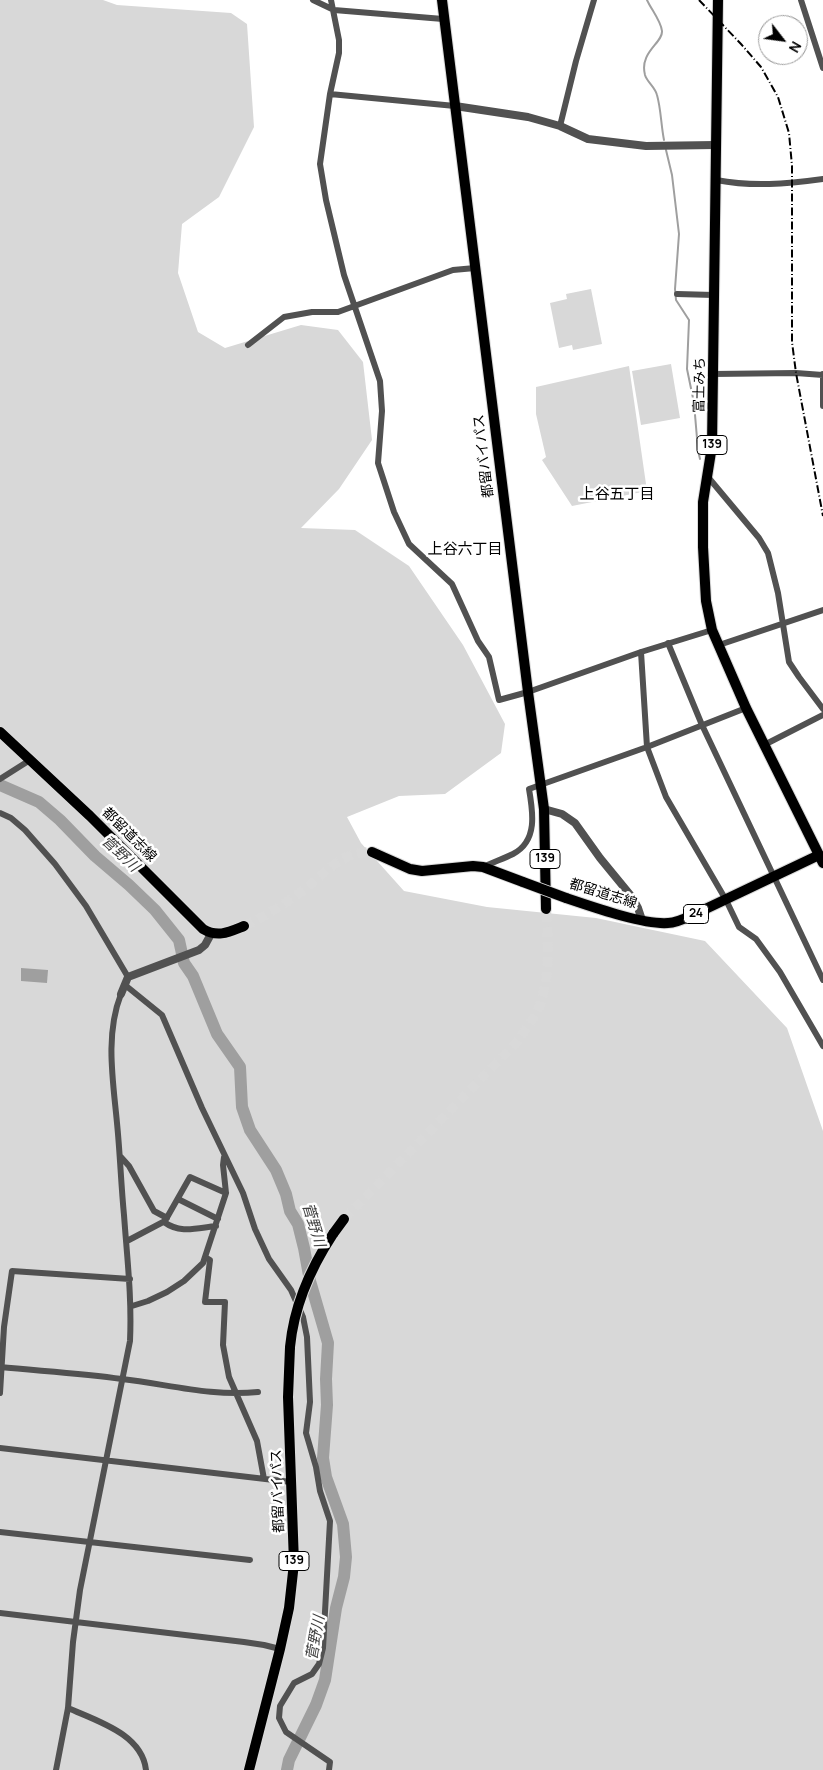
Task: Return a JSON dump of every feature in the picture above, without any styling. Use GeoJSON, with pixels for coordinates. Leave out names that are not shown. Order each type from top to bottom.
{"type":"FeatureCollection","features":[{"type":"Feature","properties":{"kind":"main road","name":"都留バイパス"},"geometry":{"type":"LineString","coordinates":[[442,0],[474,268],[544,809],[546,909]]}},
{"type":"Feature","properties":{"kind":"main road","name":"富士みち"},"geometry":{"type":"LineString","coordinates":[[718,0],[712,446],[703,502],[706,601],[712,630],[746,708],[822,861]]}},
{"type":"Feature","properties":{"kind":"main road","name":"都留道志線"},"geometry":{"type":"LineString","coordinates":[[0,732],[90,816],[203,929],[211,934]]}},
{"type":"Feature","properties":{"kind":"main road","name":"都留道志線"},"geometry":{"type":"LineString","coordinates":[[372,852],[410,869],[422,872],[473,866],[483,867],[566,898],[618,914],[660,923],[674,922],[775,877],[822,861]]}},
{"type":"Feature","properties":{"kind":"main road"},"geometry":{"type":"LineString","coordinates":[[211,934],[231,931],[244,926]]}},
{"type":"Feature","properties":{"kind":"main road","name":"都留バイパス"},"geometry":{"type":"LineString","coordinates":[[249,1770],[289,1608],[294,1563],[288,1396],[291,1333],[300,1297],[318,1259],[344,1219]]}},
{"type":"Feature","properties":{"kind":"street"},"geometry":{"type":"LineString","coordinates":[[314,0],[334,10],[443,19]]}},
{"type":"Feature","properties":{"kind":"street"},"geometry":{"type":"LineString","coordinates":[[331,0],[339,40],[320,164],[326,200],[344,275],[380,381],[382,411],[378,463],[394,512],[409,544],[452,584],[478,641],[489,657],[499,700],[712,630]]}},
{"type":"Feature","properties":{"kind":"street"},"geometry":{"type":"LineString","coordinates":[[560,126],[578,52],[594,0]]}},
{"type":"Feature","properties":{"kind":"street"},"geometry":{"type":"LineString","coordinates":[[801,0],[823,68]]}},
{"type":"Feature","properties":{"kind":"street"},"geometry":{"type":"LineString","coordinates":[[330,94],[455,106],[528,117],[560,126],[588,139],[646,146],[715,145]]}},
{"type":"Feature","properties":{"kind":"street"},"geometry":{"type":"LineString","coordinates":[[716,180],[739,185],[784,184],[823,179]]}},
{"type":"Feature","properties":{"kind":"street"},"geometry":{"type":"LineString","coordinates":[[248,345],[284,317],[312,312],[338,312],[453,270],[474,268]]}},
{"type":"Feature","properties":{"kind":"street"},"geometry":{"type":"LineString","coordinates":[[677,294],[714,296]]}},
{"type":"Feature","properties":{"kind":"street"},"geometry":{"type":"LineString","coordinates":[[713,374],[823,374],[823,406]]}},
{"type":"Feature","properties":{"kind":"street"},"geometry":{"type":"LineString","coordinates":[[708,477],[759,538],[768,552],[784,624],[789,662],[823,709]]}},
{"type":"Feature","properties":{"kind":"street"},"geometry":{"type":"LineString","coordinates":[[719,645],[823,610]]}},
{"type":"Feature","properties":{"kind":"street"},"geometry":{"type":"LineString","coordinates":[[668,643],[702,725],[823,980]]}},
{"type":"Feature","properties":{"kind":"street"},"geometry":{"type":"LineString","coordinates":[[641,652],[647,747],[666,796],[726,900],[739,927],[756,939],[780,972],[823,1046]]}},
{"type":"Feature","properties":{"kind":"street"},"geometry":{"type":"LineString","coordinates":[[483,867],[514,854],[528,841],[533,823],[529,789],[647,747],[746,708]]}},
{"type":"Feature","properties":{"kind":"street"},"geometry":{"type":"LineString","coordinates":[[764,745],[823,716]]}},
{"type":"Feature","properties":{"kind":"street"},"geometry":{"type":"LineString","coordinates":[[3,778],[30,760]]}},
{"type":"Feature","properties":{"kind":"street"},"geometry":{"type":"LineString","coordinates":[[544,809],[562,814],[575,823],[600,858],[632,897],[642,920]]}},
{"type":"Feature","properties":{"kind":"street"},"geometry":{"type":"LineString","coordinates":[[0,813],[11,818],[25,830],[55,864],[86,906],[128,977]]}},
{"type":"Feature","properties":{"kind":"street"},"geometry":{"type":"LineString","coordinates":[[56,1770],[68,1708],[75,1623],[88,1543],[130,1340],[132,1306],[111,1041],[116,1008],[128,977],[199,950],[205,945],[211,934]]}},
{"type":"Feature","properties":{"kind":"street"},"geometry":{"type":"LineString","coordinates":[[125,985],[162,1015],[224,1156],[243,1193],[254,1229],[292,1290],[303,1317],[307,1337],[310,1402],[306,1433],[316,1467],[320,1491],[330,1521],[323,1648],[319,1664],[312,1674],[294,1682],[280,1706],[279,1718],[286,1732],[330,1762],[329,1770]]}},
{"type":"Feature","properties":{"kind":"street"},"geometry":{"type":"LineString","coordinates":[[120,1156],[129,1166],[154,1211],[171,1228],[177,1230],[216,1226]]}},
{"type":"Feature","properties":{"kind":"street"},"geometry":{"type":"LineString","coordinates":[[132,1306],[148,1301],[184,1281],[203,1263],[226,1193],[224,1156]]}},
{"type":"Feature","properties":{"kind":"street"},"geometry":{"type":"LineString","coordinates":[[127,1241],[165,1220],[190,1176],[226,1193]]}},
{"type":"Feature","properties":{"kind":"street"},"geometry":{"type":"LineString","coordinates":[[178,1198],[218,1219]]}},
{"type":"Feature","properties":{"kind":"street"},"geometry":{"type":"LineString","coordinates":[[205,1257],[210,1260],[205,1302],[225,1302],[223,1345],[229,1377],[257,1440],[264,1479]]}},
{"type":"Feature","properties":{"kind":"street"},"geometry":{"type":"LineString","coordinates":[[0,1394],[4,1327],[12,1271],[130,1279]]}},
{"type":"Feature","properties":{"kind":"street"},"geometry":{"type":"LineString","coordinates":[[1,1367],[122,1379],[181,1389],[237,1394],[258,1392]]}},
{"type":"Feature","properties":{"kind":"street"},"geometry":{"type":"LineString","coordinates":[[0,1448],[105,1462],[291,1482]]}},
{"type":"Feature","properties":{"kind":"street"},"geometry":{"type":"LineString","coordinates":[[0,1532],[250,1560]]}},
{"type":"Feature","properties":{"kind":"street"},"geometry":{"type":"LineString","coordinates":[[0,1613],[244,1642],[280,1649]]}},
{"type":"Feature","properties":{"kind":"street"},"geometry":{"type":"LineString","coordinates":[[68,1708],[118,1731],[138,1746],[149,1770]]}},
{"type":"Feature","properties":{"kind":"shaded area"},"geometry":{"type":"Polygon","coordinates":[[[0,0],[103,0],[117,5],[231,13],[247,24],[254,127],[219,197],[182,224],[178,273],[198,332],[225,348],[301,325],[338,330],[363,362],[372,440],[339,489],[301,528],[355,530],[409,566],[463,645],[505,724],[501,753],[445,794],[399,796],[347,817],[361,843],[404,891],[487,907],[596,918],[705,941],[787,1028],[823,1131],[823,1770],[0,1770],[0,0]]]}},
{"type":"Feature","properties":{"kind":"shaded area"},"geometry":{"type":"Polygon","coordinates":[[[591,289],[602,344],[573,350],[572,345],[559,348],[550,303],[567,299],[566,294],[591,289]]]}},
{"type":"Feature","properties":{"kind":"shaded area"},"geometry":{"type":"Polygon","coordinates":[[[671,364],[680,418],[641,425],[632,371],[671,364]]]}},
{"type":"Feature","properties":{"kind":"shaded area"},"geometry":{"type":"Polygon","coordinates":[[[629,366],[647,491],[572,506],[542,460],[546,457],[536,414],[536,387],[629,366]]]}},
{"type":"Feature","properties":{"kind":"shaded area"},"geometry":{"type":"Polygon","coordinates":[[[21,968],[48,970],[47,983],[21,981],[21,968]]]}},
{"type":"Feature","properties":{"kind":"waterway"},"geometry":{"type":"LineString","coordinates":[[647,0],[658,19],[662,31],[659,40],[648,54],[644,67],[646,78],[655,89],[657,95],[664,140]]}},
{"type":"Feature","properties":{"kind":"waterway"},"geometry":{"type":"LineString","coordinates":[[666,150],[672,175],[679,234],[676,300],[689,320],[687,369],[694,403],[700,459]]}},
{"type":"Feature","properties":{"kind":"waterway","name":"菅野川"},"geometry":{"type":"LineString","coordinates":[[0,785],[39,802],[60,820],[95,856],[155,910],[179,940],[184,963],[193,976],[217,1034],[240,1067],[242,1107],[250,1130],[276,1170],[286,1194],[290,1211],[298,1224],[310,1281],[328,1343],[327,1405],[323,1458],[326,1477],[343,1524],[346,1557],[325,1680],[316,1705],[289,1760],[287,1770]]}},
{"type":"Feature","properties":{"kind":"tunnel"},"geometry":{"type":"LineString","coordinates":[[244,926],[287,902],[341,860],[360,853],[372,852]]}},
{"type":"Feature","properties":{"kind":"tunnel"},"geometry":{"type":"LineString","coordinates":[[344,1219],[518,1041],[535,1016],[543,995],[547,971],[546,909]]}},
{"type":"Feature","properties":{"kind":"railway"},"geometry":{"type":"LineString","coordinates":[[699,0],[761,67],[778,97],[789,133],[792,166],[792,342],[823,516]]}},
{"type":"Feature","properties":{"kind":"district","name":"上谷五丁目"},"geometry":{"type":"Point","coordinates":[617,495]}},
{"type":"Feature","properties":{"kind":"district","name":"上谷六丁目"},"geometry":{"type":"Point","coordinates":[465,550]}}]}
